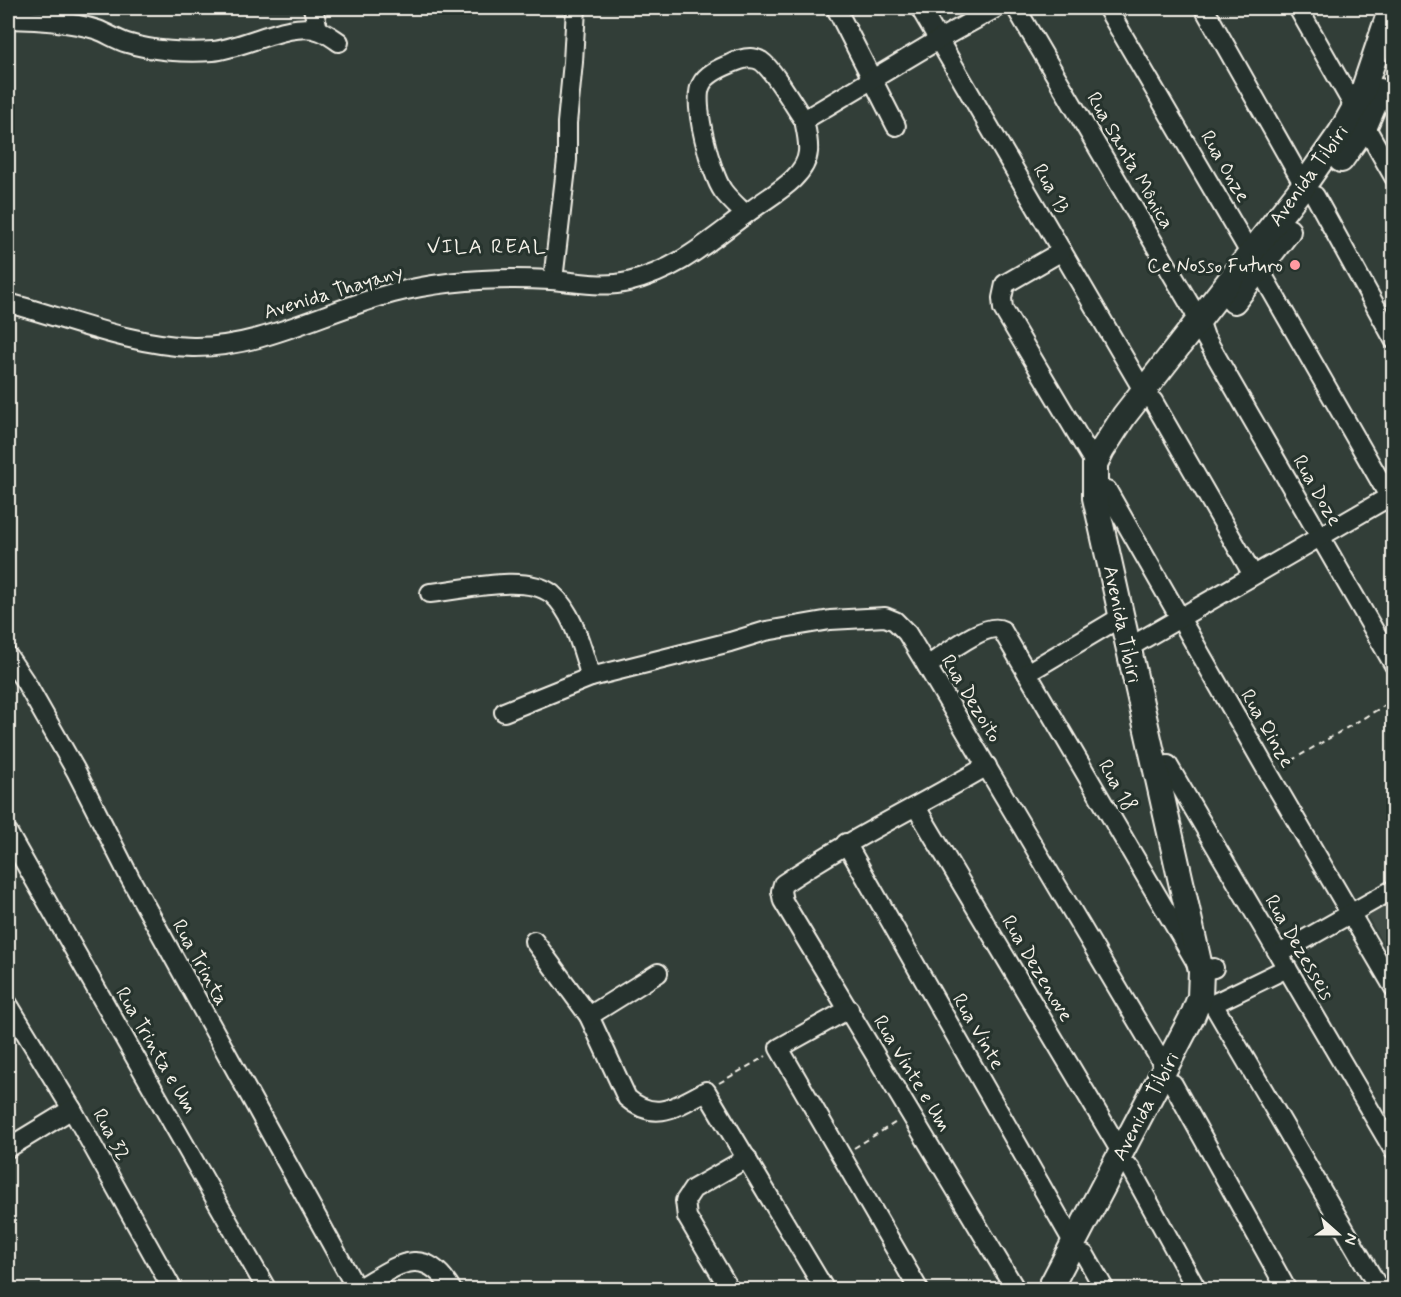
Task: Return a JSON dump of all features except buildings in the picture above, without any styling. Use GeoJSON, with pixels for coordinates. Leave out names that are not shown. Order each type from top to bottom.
{"type":"FeatureCollection","features":[{"type":"Feature","properties":{"kind":"main road","name":"Avenida Tibiri"},"geometry":{"type":"LineString","coordinates":[[1360,117],[1362,94],[1391,8]]}},
{"type":"Feature","properties":{"kind":"main road","name":"Avenida Tibiri"},"geometry":{"type":"LineString","coordinates":[[1049,1290],[1079,1248],[1169,1076],[1214,1004],[1168,765],[1134,644],[1121,617],[1095,498],[1095,464],[1106,444],[1149,397],[1309,190],[1380,91],[1394,52]]}},
{"type":"Feature","properties":{"kind":"main road","name":"Avenida Tibiri"},"geometry":{"type":"LineString","coordinates":[[1149,397],[1113,459],[1108,473],[1107,490],[1134,644],[1207,970],[1198,1004],[1169,1076]]}},
{"type":"Feature","properties":{"kind":"main road","name":"Avenida Tibiri"},"geometry":{"type":"LineString","coordinates":[[1067,1290],[1079,1248]]}},
{"type":"Feature","properties":{"kind":"street"},"geometry":{"type":"LineString","coordinates":[[313,8],[318,29]]}},
{"type":"Feature","properties":{"kind":"street"},"geometry":{"type":"LineString","coordinates":[[553,280],[567,160],[567,123],[576,8]]}},
{"type":"Feature","properties":{"kind":"street"},"geometry":{"type":"LineString","coordinates":[[836,8],[896,126]]}},
{"type":"Feature","properties":{"kind":"street","name":"Rua 13"},"geometry":{"type":"LineString","coordinates":[[920,8],[1253,575]]}},
{"type":"Feature","properties":{"kind":"street"},"geometry":{"type":"LineString","coordinates":[[745,214],[724,193],[712,170],[703,134],[699,101],[701,84],[708,76],[723,67],[750,57],[755,58],[768,68],[804,120],[938,39],[996,8]]}},
{"type":"Feature","properties":{"kind":"street","name":"Rua Santa Mônica"},"geometry":{"type":"LineString","coordinates":[[1016,8],[1202,328]]}},
{"type":"Feature","properties":{"kind":"street","name":"Rua Onze"},"geometry":{"type":"LineString","coordinates":[[1107,8],[1392,499]]}},
{"type":"Feature","properties":{"kind":"street"},"geometry":{"type":"LineString","coordinates":[[1204,8],[1394,340]]}},
{"type":"Feature","properties":{"kind":"street"},"geometry":{"type":"LineString","coordinates":[[1298,8],[1394,177]]}},
{"type":"Feature","properties":{"kind":"street"},"geometry":{"type":"LineString","coordinates":[[8,19],[68,23],[98,30],[126,43],[148,48],[182,51],[225,50],[281,31],[318,29],[339,42]]}},
{"type":"Feature","properties":{"kind":"street","name":"Avenida Thayany"},"geometry":{"type":"LineString","coordinates":[[8,303],[154,344],[194,347],[222,346],[269,336],[393,293],[452,282],[501,279],[597,284],[627,282],[674,265],[700,249],[792,180],[804,164],[808,154],[804,120]]}},
{"type":"Feature","properties":{"kind":"street"},"geometry":{"type":"LineString","coordinates":[[1062,250],[1005,284],[1002,298],[1004,309],[1095,464]]}},
{"type":"Feature","properties":{"kind":"street","name":"Rua Doze"},"geometry":{"type":"LineString","coordinates":[[1202,328],[1319,537],[1394,665]]}},
{"type":"Feature","properties":{"kind":"street","name":"Rua Qinze"},"geometry":{"type":"LineString","coordinates":[[1107,490],[1394,988]]}},
{"type":"Feature","properties":{"kind":"street"},"geometry":{"type":"LineString","coordinates":[[1134,644],[1319,537],[1392,499]]}},
{"type":"Feature","properties":{"kind":"street"},"geometry":{"type":"LineString","coordinates":[[430,593],[508,583],[523,583],[546,591],[553,595],[566,612],[591,677]]}},
{"type":"Feature","properties":{"kind":"street","name":"Rua Dezoito"},"geometry":{"type":"LineString","coordinates":[[504,712],[591,677],[766,631],[830,620],[885,617],[895,621],[907,633],[927,666],[1169,1076],[1287,1290]]}},
{"type":"Feature","properties":{"kind":"street"},"geometry":{"type":"LineString","coordinates":[[1027,673],[1121,617]]}},
{"type":"Feature","properties":{"kind":"street","name":"Rua 18"},"geometry":{"type":"LineString","coordinates":[[927,666],[980,632],[993,627],[1002,630],[1207,970]]}},
{"type":"Feature","properties":{"kind":"street","name":"Rua Trinta"},"geometry":{"type":"LineString","coordinates":[[8,656],[76,771],[130,878],[357,1289]]}},
{"type":"Feature","properties":{"kind":"street","name":"Rua Dezesseis"},"geometry":{"type":"LineString","coordinates":[[1168,765],[1394,1151]]}},
{"type":"Feature","properties":{"kind":"street"},"geometry":{"type":"LineString","coordinates":[[846,843],[916,807],[987,766]]}},
{"type":"Feature","properties":{"kind":"street","name":"Rua Dezenove"},"geometry":{"type":"LineString","coordinates":[[916,807],[1125,1160],[1197,1290]]}},
{"type":"Feature","properties":{"kind":"street","name":"Rua Trinta e Um"},"geometry":{"type":"LineString","coordinates":[[10,842],[259,1287]]}},
{"type":"Feature","properties":{"kind":"street","name":"Rua Vinte e Um"},"geometry":{"type":"LineString","coordinates":[[846,843],[789,880],[782,887],[783,901],[1016,1290]]}},
{"type":"Feature","properties":{"kind":"street","name":"Rua Vinte"},"geometry":{"type":"LineString","coordinates":[[846,843],[1105,1290]]}},
{"type":"Feature","properties":{"kind":"street"},"geometry":{"type":"LineString","coordinates":[[1380,1290],[1214,1004],[1283,961],[1351,914],[1394,889]]}},
{"type":"Feature","properties":{"kind":"street"},"geometry":{"type":"LineString","coordinates":[[534,941],[589,1016],[627,1098],[641,1108],[660,1112],[706,1091],[825,1290]]}},
{"type":"Feature","properties":{"kind":"street"},"geometry":{"type":"LineString","coordinates":[[589,1016],[658,974]]}},
{"type":"Feature","properties":{"kind":"street","name":"Rua 32"},"geometry":{"type":"LineString","coordinates":[[8,1004],[72,1109],[173,1290]]}},
{"type":"Feature","properties":{"kind":"street"},"geometry":{"type":"LineString","coordinates":[[849,1009],[779,1048],[919,1290]]}},
{"type":"Feature","properties":{"kind":"street"},"geometry":{"type":"LineString","coordinates":[[8,1148],[72,1109]]}},
{"type":"Feature","properties":{"kind":"street"},"geometry":{"type":"LineString","coordinates":[[730,1290],[687,1217],[685,1201],[693,1189],[747,1158]]}},
{"type":"Feature","properties":{"kind":"street"},"geometry":{"type":"LineString","coordinates":[[357,1289],[394,1268],[410,1262],[420,1262],[432,1265],[440,1272],[452,1290]]}},
{"type":"Feature","properties":{"kind":"path"},"geometry":{"type":"LineString","coordinates":[[1269,774],[1394,700]]}},
{"type":"Feature","properties":{"kind":"path"},"geometry":{"type":"LineString","coordinates":[[706,1091],[779,1048]]}},
{"type":"Feature","properties":{"kind":"path"},"geometry":{"type":"LineString","coordinates":[[842,1156],[910,1113]]}},
{"type":"Feature","properties":{"kind":"shaded area"},"geometry":{"type":"Polygon","coordinates":[[[1393,901],[1393,962],[1368,917],[1393,901]]]}},
{"type":"Feature","properties":{"kind":"place","name":"Ce Nosso Futuro"},"geometry":{"type":"Point","coordinates":[1295,265]}},
{"type":"Feature","properties":{"kind":"district","name":"VILA REAL"},"geometry":{"type":"Point","coordinates":[487,246]}}]}
